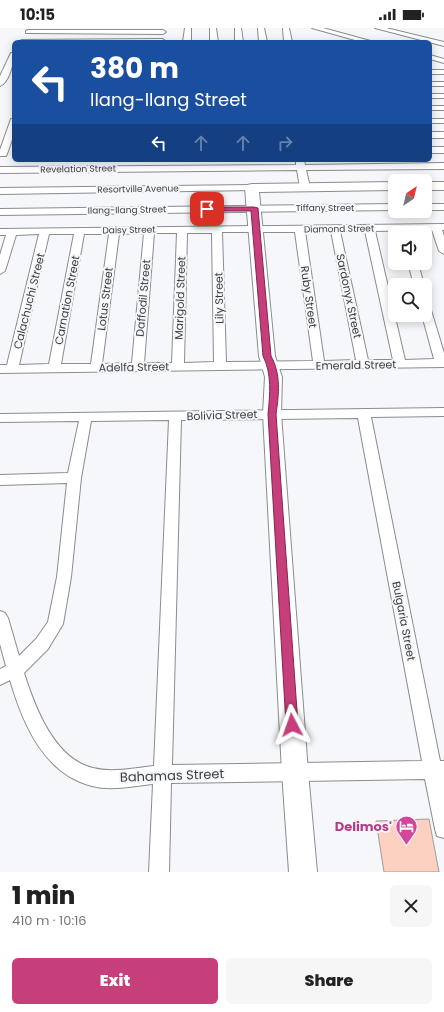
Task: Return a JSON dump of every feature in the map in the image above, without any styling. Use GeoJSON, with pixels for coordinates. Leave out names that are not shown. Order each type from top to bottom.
{"type":"FeatureCollection","features":[{"type":"Feature","properties":{"kind":"street"},"geometry":{"type":"LineString","coordinates":[[187,40],[188,28]]}},
{"type":"Feature","properties":{"kind":"street"},"geometry":{"type":"LineString","coordinates":[[213,28],[214,40]]}},
{"type":"Feature","properties":{"kind":"street"},"geometry":{"type":"LineString","coordinates":[[238,28],[239,40]]}},
{"type":"Feature","properties":{"kind":"street"},"geometry":{"type":"LineString","coordinates":[[261,28],[264,40]]}},
{"type":"Feature","properties":{"kind":"street"},"geometry":{"type":"LineString","coordinates":[[286,28],[288,40]]}},
{"type":"Feature","properties":{"kind":"street"},"geometry":{"type":"LineString","coordinates":[[315,28],[362,40]]}},
{"type":"Feature","properties":{"kind":"street"},"geometry":{"type":"LineString","coordinates":[[378,28],[428,40]]}},
{"type":"Feature","properties":{"kind":"street"},"geometry":{"type":"LineString","coordinates":[[23,40],[29,30],[163,30],[162,40]]}},
{"type":"Feature","properties":{"kind":"street"},"geometry":{"type":"LineString","coordinates":[[432,41],[444,44]]}},
{"type":"Feature","properties":{"kind":"street"},"geometry":{"type":"LineString","coordinates":[[432,58],[442,60]]}},
{"type":"Feature","properties":{"kind":"street"},"geometry":{"type":"LineString","coordinates":[[0,84],[3,76],[12,63]]}},
{"type":"Feature","properties":{"kind":"street"},"geometry":{"type":"LineString","coordinates":[[432,72],[444,72]]}},
{"type":"Feature","properties":{"kind":"street"},"geometry":{"type":"LineString","coordinates":[[3,76],[12,75]]}},
{"type":"Feature","properties":{"kind":"street"},"geometry":{"type":"LineString","coordinates":[[432,84],[444,84]]}},
{"type":"Feature","properties":{"kind":"street"},"geometry":{"type":"LineString","coordinates":[[432,96],[444,96]]}},
{"type":"Feature","properties":{"kind":"street"},"geometry":{"type":"LineString","coordinates":[[432,108],[444,108]]}},
{"type":"Feature","properties":{"kind":"street"},"geometry":{"type":"LineString","coordinates":[[432,121],[444,121]]}},
{"type":"Feature","properties":{"kind":"street"},"geometry":{"type":"LineString","coordinates":[[2,154],[12,126]]}},
{"type":"Feature","properties":{"kind":"street"},"geometry":{"type":"LineString","coordinates":[[432,135],[444,135]]}},
{"type":"Feature","properties":{"kind":"street"},"geometry":{"type":"LineString","coordinates":[[432,150],[444,150]]}},
{"type":"Feature","properties":{"kind":"street"},"geometry":{"type":"LineString","coordinates":[[300,163],[305,187]]}},
{"type":"Feature","properties":{"kind":"street","name":"Revelation Street"},"geometry":{"type":"LineString","coordinates":[[0,170],[300,163],[444,166]]}},
{"type":"Feature","properties":{"kind":"street","name":"Resortville Avenue"},"geometry":{"type":"LineString","coordinates":[[0,190],[388,186]]}},
{"type":"Feature","properties":{"kind":"street"},"geometry":{"type":"LineString","coordinates":[[432,186],[444,186]]}},
{"type":"Feature","properties":{"kind":"street"},"geometry":{"type":"LineString","coordinates":[[252,188],[257,229],[267,363],[261,380],[263,394],[272,414],[295,772],[303,872]]}},
{"type":"Feature","properties":{"kind":"street","name":"Tiffany Street"},"geometry":{"type":"LineString","coordinates":[[254,208],[388,207]]}},
{"type":"Feature","properties":{"kind":"street"},"geometry":{"type":"LineString","coordinates":[[432,207],[444,207]]}},
{"type":"Feature","properties":{"kind":"street","name":"Ilang-Ilang Street"},"geometry":{"type":"LineString","coordinates":[[0,212],[254,208]]}},
{"type":"Feature","properties":{"kind":"street"},"geometry":{"type":"LineString","coordinates":[[440,227],[444,250]]}},
{"type":"Feature","properties":{"kind":"street"},"geometry":{"type":"LineString","coordinates":[[369,228],[400,364]]}},
{"type":"Feature","properties":{"kind":"street","name":"Lily Street"},"geometry":{"type":"LineString","coordinates":[[217,229],[220,367]]}},
{"type":"Feature","properties":{"kind":"street","name":"Daisy Street"},"geometry":{"type":"LineString","coordinates":[[0,232],[257,229]]}},
{"type":"Feature","properties":{"kind":"street","name":"Diamond Street"},"geometry":{"type":"LineString","coordinates":[[257,229],[388,229]]}},
{"type":"Feature","properties":{"kind":"street","name":"Sardonyx Street"},"geometry":{"type":"LineString","coordinates":[[335,229],[363,364]]}},
{"type":"Feature","properties":{"kind":"street","name":"Carnation Street"},"geometry":{"type":"LineString","coordinates":[[54,369],[80,230]]}},
{"type":"Feature","properties":{"kind":"street","name":"Daffodil Street"},"geometry":{"type":"LineString","coordinates":[[138,367],[149,230]]}},
{"type":"Feature","properties":{"kind":"street","name":"Marigold Street"},"geometry":{"type":"LineString","coordinates":[[178,367],[182,230]]}},
{"type":"Feature","properties":{"kind":"street","name":"Ruby Street"},"geometry":{"type":"LineString","coordinates":[[300,230],[319,365]]}},
{"type":"Feature","properties":{"kind":"street","name":"Lotus Street"},"geometry":{"type":"LineString","coordinates":[[96,368],[114,231]]}},
{"type":"Feature","properties":{"kind":"street"},"geometry":{"type":"LineString","coordinates":[[0,271],[12,232]]}},
{"type":"Feature","properties":{"kind":"street","name":"Calachuchi Street"},"geometry":{"type":"LineString","coordinates":[[12,369],[45,232]]}},
{"type":"Feature","properties":{"kind":"street"},"geometry":{"type":"LineString","coordinates":[[430,322],[442,363]]}},
{"type":"Feature","properties":{"kind":"street","name":"Emerald Street"},"geometry":{"type":"LineString","coordinates":[[267,363],[319,365],[442,363]]}},
{"type":"Feature","properties":{"kind":"street","name":"Adelfa Street"},"geometry":{"type":"LineString","coordinates":[[0,369],[220,367],[267,363]]}},
{"type":"Feature","properties":{"kind":"street","name":"Bolivia Street"},"geometry":{"type":"LineString","coordinates":[[0,418],[175,417],[444,412]]}},
{"type":"Feature","properties":{"kind":"street","name":"Bulgaria Street"},"geometry":{"type":"LineString","coordinates":[[364,414],[438,770],[444,829]]}},
{"type":"Feature","properties":{"kind":"street"},"geometry":{"type":"LineString","coordinates":[[0,677],[16,670],[42,644],[55,624],[64,577],[74,478],[86,417]]}},
{"type":"Feature","properties":{"kind":"street"},"geometry":{"type":"LineString","coordinates":[[159,872],[161,774],[175,417]]}},
{"type":"Feature","properties":{"kind":"street"},"geometry":{"type":"LineString","coordinates":[[0,480],[74,478]]}},
{"type":"Feature","properties":{"kind":"street","name":"Bahamas Street"},"geometry":{"type":"LineString","coordinates":[[0,618],[35,725],[58,758],[73,770],[92,777],[115,778],[161,774],[438,770]]}},
{"type":"Feature","properties":{"kind":"building","name":"Delimos'"},"geometry":{"type":"Polygon","coordinates":[[[429,819],[439,872],[384,872],[376,821],[429,819]]]}},
{"type":"Feature","properties":{"kind":"place","name":"Delimos'"},"geometry":{"type":"Point","coordinates":[407,846]}},
{"type":"Feature","properties":{"kind":"route"},"geometry":{"type":"LineString","coordinates":[[207,209],[254,208],[267,356],[272,366],[274,380],[272,414],[292,725]]}}]}
